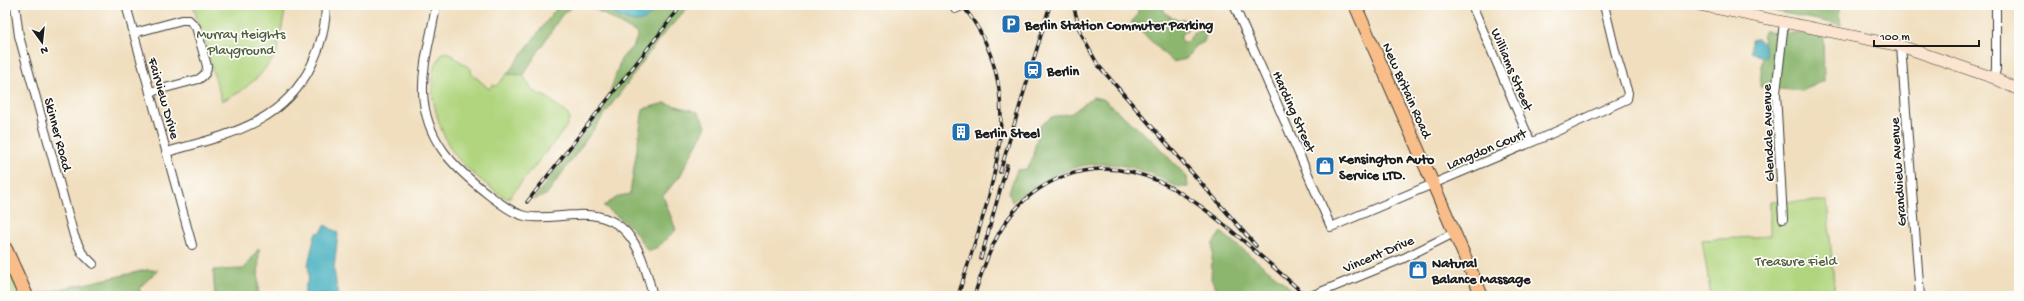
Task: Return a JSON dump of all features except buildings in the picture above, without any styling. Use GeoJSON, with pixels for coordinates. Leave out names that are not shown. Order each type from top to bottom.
{"type":"FeatureCollection","features":[{"type":"Feature","properties":{"kind":"highway"},"geometry":{"type":"LineString","coordinates":[[5,249],[26,296]]}},
{"type":"Feature","properties":{"kind":"main road","name":"New Britain Road"},"geometry":{"type":"LineString","coordinates":[[1355,5],[1482,296]]}},
{"type":"Feature","properties":{"kind":"main road"},"geometry":{"type":"LineString","coordinates":[[1700,5],[1901,46],[1994,78],[2019,90]]}},
{"type":"Feature","properties":{"kind":"street","name":"Skinner Road"},"geometry":{"type":"LineString","coordinates":[[15,5],[19,36],[74,236],[82,253],[93,264]]}},
{"type":"Feature","properties":{"kind":"street","name":"Fairview Drive"},"geometry":{"type":"LineString","coordinates":[[126,5],[167,152],[241,130],[267,117],[290,98],[307,75],[319,48],[325,21],[326,5]]}},
{"type":"Feature","properties":{"kind":"street"},"geometry":{"type":"LineString","coordinates":[[436,5],[425,59],[423,93],[431,127],[446,156],[465,177],[518,214],[536,218],[592,215],[613,222],[631,237],[637,246],[645,265],[653,296]]}},
{"type":"Feature","properties":{"kind":"street"},"geometry":{"type":"LineString","coordinates":[[955,9],[964,5]]}},
{"type":"Feature","properties":{"kind":"street","name":"Harding Street"},"geometry":{"type":"LineString","coordinates":[[1234,5],[1331,227]]}},
{"type":"Feature","properties":{"kind":"street","name":"Williams Street"},"geometry":{"type":"LineString","coordinates":[[1472,5],[1531,143]]}},
{"type":"Feature","properties":{"kind":"street","name":"Langdon Court"},"geometry":{"type":"LineString","coordinates":[[1331,227],[1531,143],[1628,99],[1628,92],[1616,55],[1604,5]]}},
{"type":"Feature","properties":{"kind":"street"},"geometry":{"type":"LineString","coordinates":[[1994,78],[1996,69],[1996,5]]}},
{"type":"Feature","properties":{"kind":"street"},"geometry":{"type":"LineString","coordinates":[[134,34],[182,20],[189,20],[193,22],[207,66],[207,71],[204,76],[199,79],[150,92]]}},
{"type":"Feature","properties":{"kind":"street","name":"Glendale Avenue"},"geometry":{"type":"LineString","coordinates":[[1784,22],[1776,93],[1784,219]]}},
{"type":"Feature","properties":{"kind":"street","name":"Grandview Avenue"},"geometry":{"type":"LineString","coordinates":[[1901,46],[1920,296]]}},
{"type":"Feature","properties":{"kind":"street"},"geometry":{"type":"LineString","coordinates":[[167,152],[192,245]]}},
{"type":"Feature","properties":{"kind":"street","name":"Vincent Drive"},"geometry":{"type":"LineString","coordinates":[[1311,296],[1404,258],[1454,233]]}},
{"type":"Feature","properties":{"kind":"green space","name":"Murray Heights Playground"},"geometry":{"type":"Polygon","coordinates":[[[193,5],[284,5],[285,10],[277,54],[258,77],[240,92],[222,101],[193,5]]]}},
{"type":"Feature","properties":{"kind":"green space"},"geometry":{"type":"Polygon","coordinates":[[[559,5],[574,5],[561,16],[523,75],[507,74],[559,5]]]}},
{"type":"Feature","properties":{"kind":"green space"},"geometry":{"type":"Polygon","coordinates":[[[588,5],[604,5],[608,11],[653,13],[656,5],[690,5],[660,38],[546,195],[533,200],[606,104],[621,59],[634,45],[638,34],[588,5]]]}},
{"type":"Feature","properties":{"kind":"green space"},"geometry":{"type":"Polygon","coordinates":[[[1139,5],[1167,5],[1163,9],[1168,15],[1188,21],[1188,28],[1180,37],[1183,42],[1187,42],[1197,31],[1207,31],[1204,42],[1196,46],[1186,59],[1173,62],[1131,22],[1137,16],[1139,5]]]}},
{"type":"Feature","properties":{"kind":"green space"},"geometry":{"type":"Polygon","coordinates":[[[1746,5],[1838,5],[1841,25],[1746,5]]]}},
{"type":"Feature","properties":{"kind":"green space"},"geometry":{"type":"Polygon","coordinates":[[[1764,31],[1823,35],[1824,81],[1802,91],[1760,87],[1764,31]]]}},
{"type":"Feature","properties":{"kind":"green space"},"geometry":{"type":"Polygon","coordinates":[[[447,52],[471,69],[471,73],[489,89],[492,85],[496,86],[507,74],[523,75],[533,91],[548,98],[570,117],[567,126],[508,199],[485,184],[463,164],[452,151],[443,134],[436,113],[432,91],[432,81],[437,62],[442,53],[447,52]]]}},
{"type":"Feature","properties":{"kind":"green space"},"geometry":{"type":"Polygon","coordinates":[[[1093,97],[1103,99],[1155,143],[1187,177],[1188,187],[1168,183],[1149,173],[1128,167],[1110,164],[1093,164],[1076,167],[1061,173],[1029,190],[1012,202],[1009,192],[1017,170],[1026,169],[1031,163],[1040,126],[1052,117],[1072,113],[1093,97]]]}},
{"type":"Feature","properties":{"kind":"green space"},"geometry":{"type":"Polygon","coordinates":[[[665,103],[698,112],[706,126],[680,176],[663,196],[676,230],[658,247],[648,251],[632,228],[604,206],[619,196],[630,194],[643,109],[665,103]]]}},
{"type":"Feature","properties":{"kind":"green space","name":"Treasure Field"},"geometry":{"type":"Polygon","coordinates":[[[1827,201],[1835,296],[1711,296],[1702,240],[1770,236],[1770,202],[1827,201]]]}},
{"type":"Feature","properties":{"kind":"green space"},"geometry":{"type":"Polygon","coordinates":[[[1221,232],[1298,294],[1293,296],[1221,296],[1211,279],[1213,243],[1221,232]]]}},
{"type":"Feature","properties":{"kind":"green space"},"geometry":{"type":"Polygon","coordinates":[[[259,248],[258,296],[215,296],[213,270],[244,269],[259,248]]]}},
{"type":"Feature","properties":{"kind":"green space"},"geometry":{"type":"Polygon","coordinates":[[[5,257],[23,296],[9,296],[5,289],[5,257]]]}},
{"type":"Feature","properties":{"kind":"green space"},"geometry":{"type":"Polygon","coordinates":[[[146,270],[158,270],[139,288],[142,296],[40,296],[39,294],[146,270]]]}},
{"type":"Feature","properties":{"kind":"water"},"geometry":{"type":"Polygon","coordinates":[[[604,5],[656,5],[649,16],[636,22],[624,19],[614,14],[604,5]]]}},
{"type":"Feature","properties":{"kind":"water"},"geometry":{"type":"Polygon","coordinates":[[[1756,39],[1764,46],[1767,56],[1764,58],[1751,52],[1751,40],[1756,39]]]}},
{"type":"Feature","properties":{"kind":"water"},"geometry":{"type":"Polygon","coordinates":[[[325,225],[337,232],[338,235],[334,269],[338,296],[305,296],[305,287],[309,275],[308,263],[315,234],[322,231],[325,225]]]}},
{"type":"Feature","properties":{"kind":"railway"},"geometry":{"type":"LineString","coordinates":[[527,202],[682,5]]}},
{"type":"Feature","properties":{"kind":"railway"},"geometry":{"type":"LineString","coordinates":[[958,296],[992,185],[999,148],[1001,111],[997,75],[984,40],[962,5]]}},
{"type":"Feature","properties":{"kind":"railway"},"geometry":{"type":"LineString","coordinates":[[1000,172],[1050,5]]}},
{"type":"Feature","properties":{"kind":"railway"},"geometry":{"type":"LineString","coordinates":[[1073,5],[1082,36],[1098,65],[1256,246]]}},
{"type":"Feature","properties":{"kind":"railway"},"geometry":{"type":"LineString","coordinates":[[981,258],[1007,165]]}},
{"type":"Feature","properties":{"kind":"railway"},"geometry":{"type":"LineString","coordinates":[[974,296],[995,241],[1014,211],[1027,198],[1043,186],[1062,177],[1088,170],[1112,169],[1136,173],[1158,181],[1180,193],[1221,222],[1306,296]]}},
{"type":"Feature","properties":{"kind":"place","name":"Berlin Station Commuter Parking"},"geometry":{"type":"Point","coordinates":[1011,24]}},
{"type":"Feature","properties":{"kind":"place","name":"Berlin"},"geometry":{"type":"Point","coordinates":[1033,70]}},
{"type":"Feature","properties":{"kind":"place","name":"Berlin Steel"},"geometry":{"type":"Point","coordinates":[961,132]}},
{"type":"Feature","properties":{"kind":"place","name":"Kensington Auto Service LTD."},"geometry":{"type":"Point","coordinates":[1325,166]}},
{"type":"Feature","properties":{"kind":"place","name":"Natural Balance Massage"},"geometry":{"type":"Point","coordinates":[1418,270]}}]}
